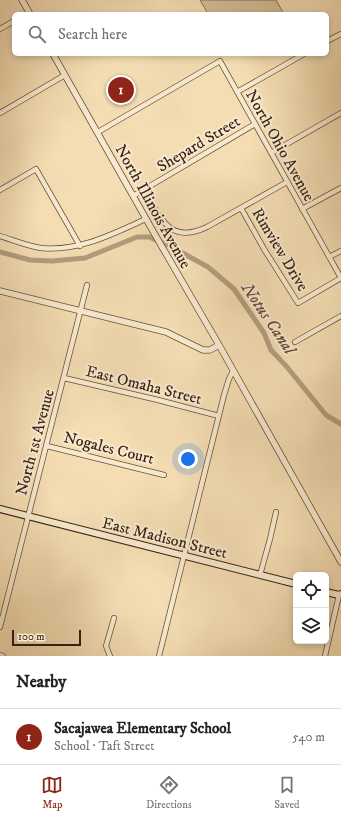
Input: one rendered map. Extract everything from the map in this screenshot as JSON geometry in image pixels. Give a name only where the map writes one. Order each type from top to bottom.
[{"type":"main road","name":"East Madison Street","points":[[0,509],[293,583]]},
{"type":"main road","points":[[329,592],[340,594]]},
{"type":"street","points":[[22,0],[28,12]]},
{"type":"street","points":[[0,29],[12,22]]},
{"type":"street","points":[[329,40],[341,34]]},
{"type":"street","name":"North Illinois Avenue","points":[[54,56],[341,562]]},
{"type":"street","points":[[237,92],[300,56]]},
{"type":"street","name":"North Ohio Avenue","points":[[98,132],[220,61],[286,182],[341,278]]},
{"type":"street","points":[[0,113],[65,75]]},
{"type":"street","points":[[271,153],[341,113]]},
{"type":"street","name":"Shepard Street","points":[[133,196],[255,124]]},
{"type":"street","points":[[0,190],[36,169],[80,246]]},
{"type":"street","points":[[144,190],[163,222],[175,231],[184,233],[198,231],[286,182]]},
{"type":"street","points":[[302,210],[341,188]]},
{"type":"street","name":"Rimview Drive","points":[[241,208],[264,249],[298,303],[341,278]]},
{"type":"street","points":[[0,236],[29,246],[42,248],[80,246],[102,239],[146,220]]},
{"type":"street","points":[[329,257],[341,251]]},
{"type":"street","name":"North 1st Avenue","points":[[0,627],[87,285]]},
{"type":"street","points":[[0,291],[166,332],[203,350],[210,350],[219,345]]},
{"type":"street","points":[[295,342],[341,316]]},
{"type":"street","points":[[159,656],[219,416],[229,379],[233,371]]},
{"type":"street","name":"East Omaha Street","points":[[64,378],[219,416]]},
{"type":"street","name":"Nogales Court","points":[[47,446],[164,474]]},
{"type":"street","points":[[260,575],[276,512]]},
{"type":"street","points":[[325,656],[340,594]]},
{"type":"street","points":[[110,656],[106,646],[114,618]]},
{"type":"shaded area","points":[[200,0],[276,0],[283,12],[207,12]]},
{"type":"waterway","name":"Notus Canal","points":[[0,252],[30,260],[52,261],[85,258],[137,237],[149,237],[170,246],[208,267],[234,289],[264,333],[271,350],[287,367],[326,415],[341,424]]},
{"type":"place","name":"Sacajawea Elementary School","points":[[121,90]]}]
